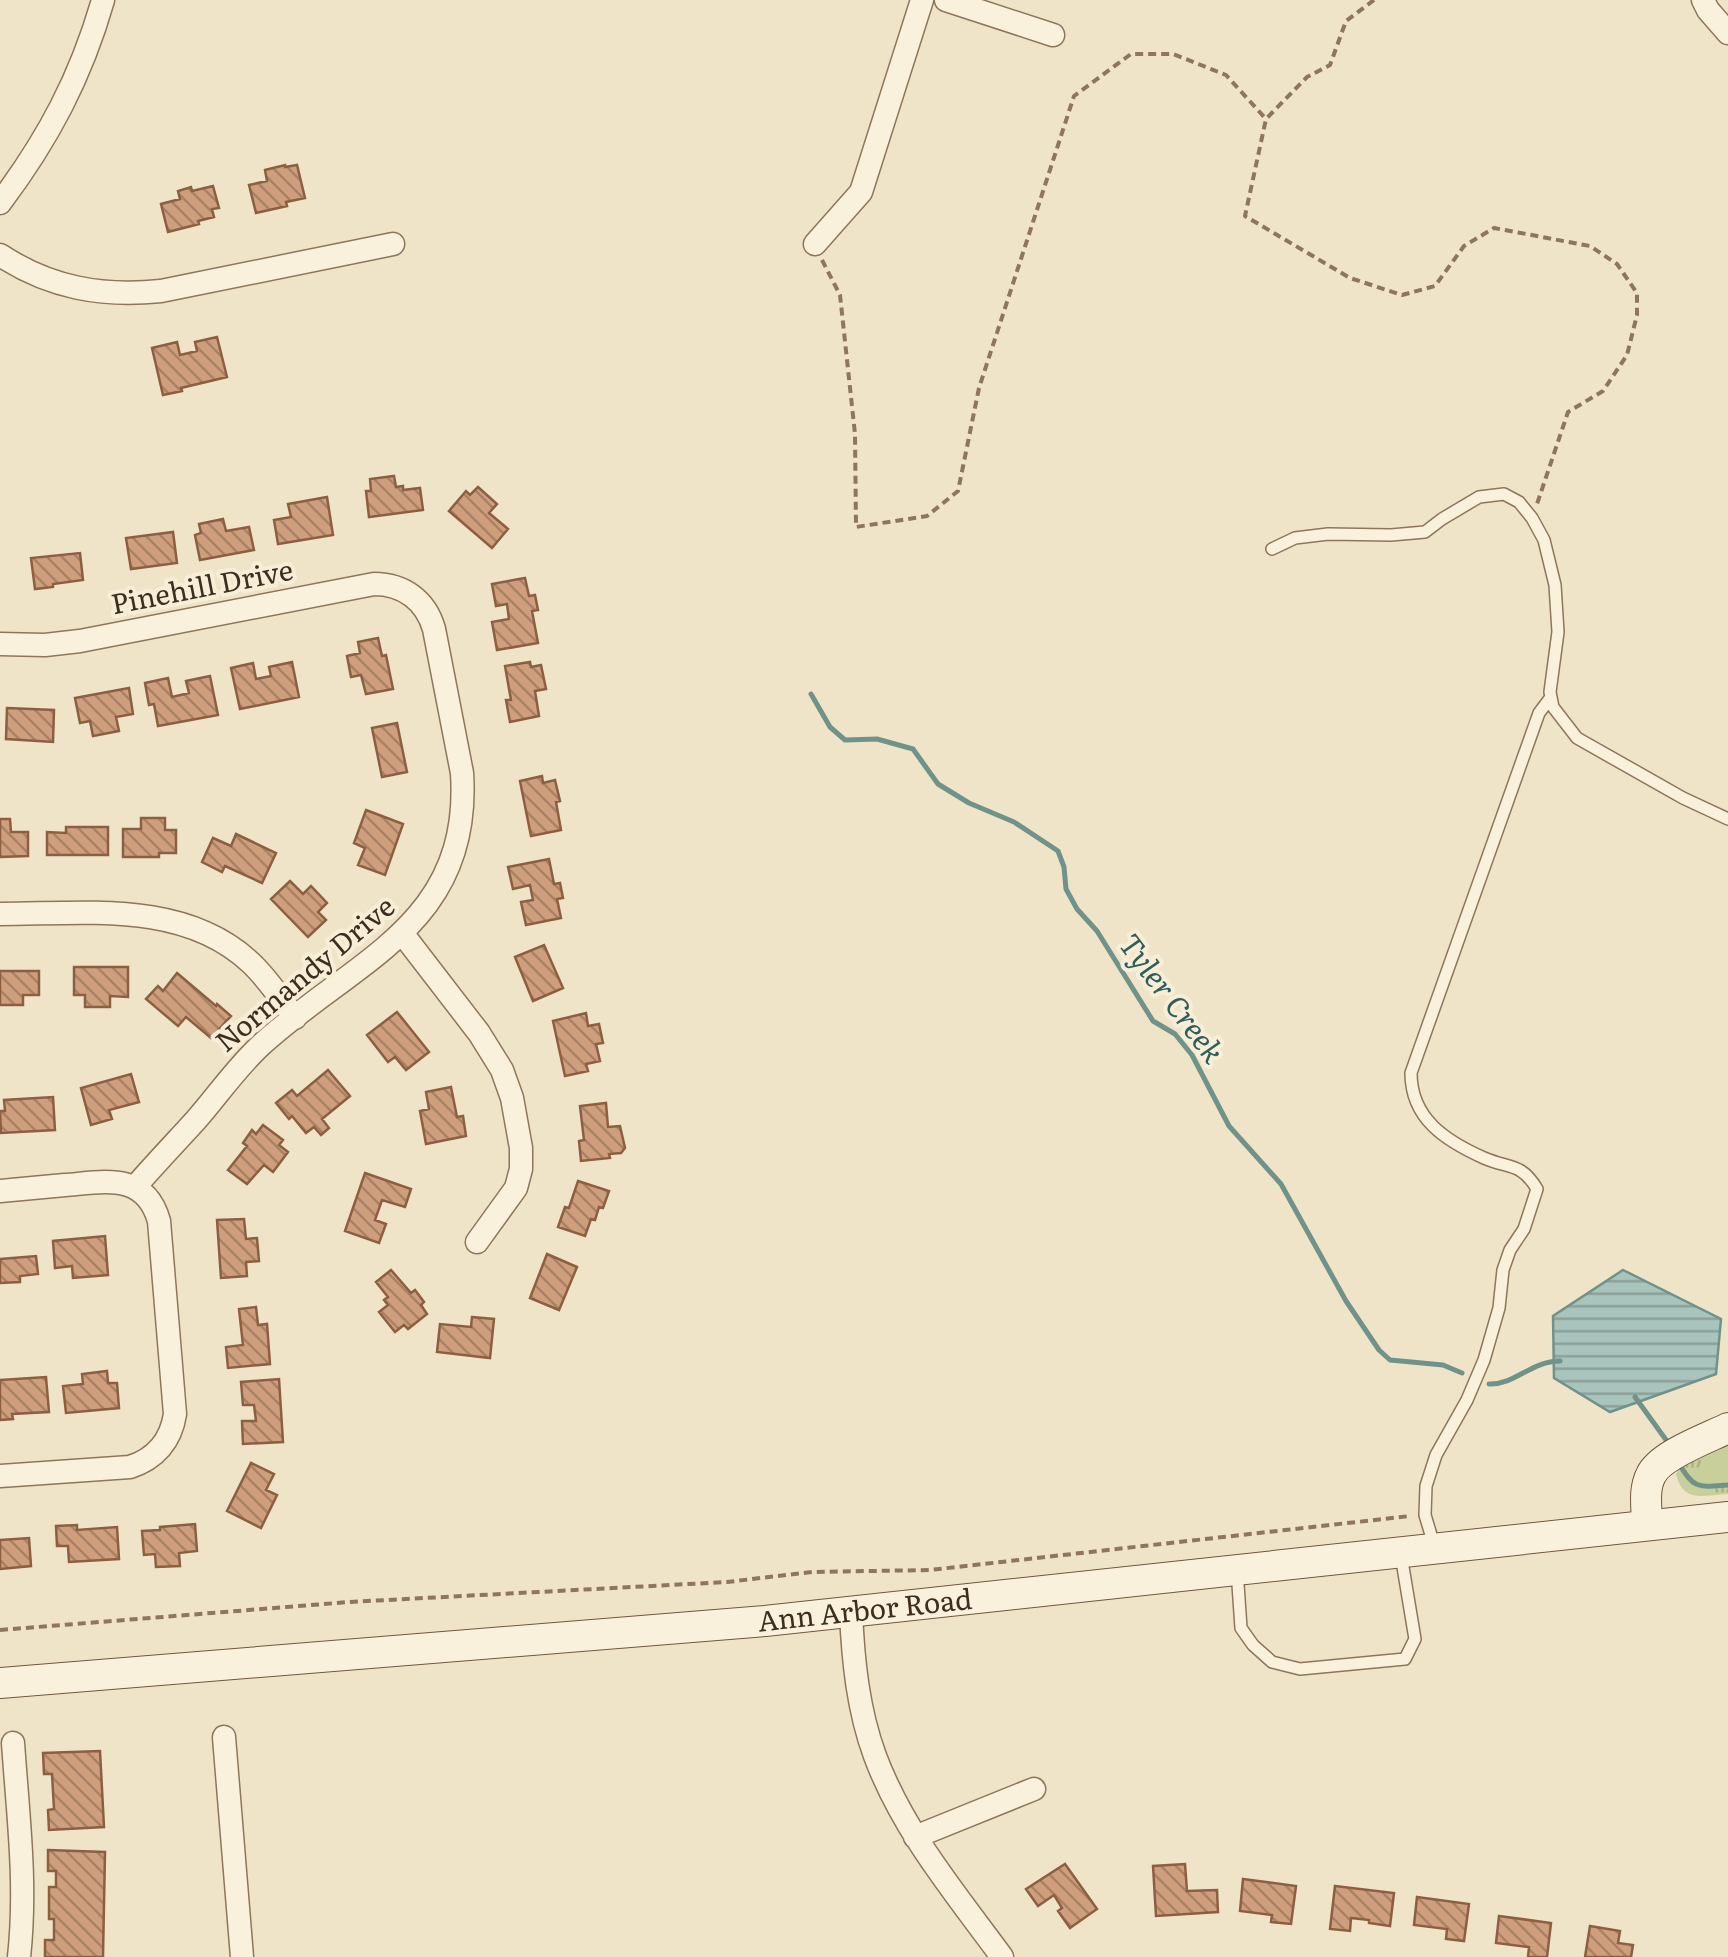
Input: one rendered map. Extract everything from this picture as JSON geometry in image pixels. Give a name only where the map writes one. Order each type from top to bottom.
[{"type":"main road","points":[[1647,1525],[1646,1491],[1654,1469],[1728,1428]]},
{"type":"main road","name":"Ann Arbor Road","points":[[0,1683],[851,1612],[1728,1517]]},
{"type":"street","points":[[0,203],[45,140],[68,96],[92,41],[103,0]]},
{"type":"street","points":[[815,244],[861,192],[922,0]]},
{"type":"street","points":[[946,0],[1053,36]]},
{"type":"street","points":[[1703,0],[1728,32]]},
{"type":"street","points":[[0,254],[38,277],[70,288],[137,293],[393,244]]},
{"type":"street","name":"Pinehill Drive","points":[[0,644],[80,641],[374,584],[396,586],[413,595]]},
{"type":"street","name":"Normandy Drive","points":[[135,1188],[240,1064],[402,933],[442,883],[457,846],[463,813],[462,773],[434,628],[426,609],[413,595]]},
{"type":"street","points":[[0,914],[130,914],[190,926],[222,941],[251,963],[295,1018]]},
{"type":"street","points":[[402,933],[479,1032],[502,1070],[512,1098],[521,1169],[516,1188],[477,1242]]},
{"type":"street","points":[[0,1191],[111,1181],[135,1188],[150,1202],[158,1221],[175,1414],[169,1437],[141,1464],[0,1476]]},
{"type":"street","points":[[851,1612],[856,1676],[876,1757],[915,1838],[1002,1957]]},
{"type":"street","points":[[224,1737],[242,1957]]},
{"type":"street","points":[[13,1743],[22,1867],[23,1918],[18,1957]]},
{"type":"street","points":[[915,1838],[1034,1789]]},
{"type":"lane","points":[[1272,548],[1295,538],[1328,534],[1425,532],[1479,496],[1504,494],[1518,502],[1544,540],[1555,584],[1558,632],[1550,692],[1553,707],[1577,738],[1683,798],[1728,818]]},
{"type":"lane","points":[[1435,1548],[1425,1515],[1426,1486],[1436,1455],[1468,1400],[1484,1360],[1500,1308],[1503,1270],[1524,1229],[1537,1189],[1529,1176],[1514,1167],[1486,1159],[1440,1134],[1422,1114],[1411,1093],[1411,1073],[1540,713],[1551,697]]},
{"type":"lane","points":[[1237,1570],[1241,1628],[1272,1662],[1300,1669],[1404,1659],[1415,1639],[1400,1552]]},
{"type":"path","points":[[1374,0],[1346,21],[1330,65],[1307,77],[1266,119],[1245,216],[1350,278],[1402,294],[1435,286],[1464,246],[1494,228],[1590,246],[1617,264],[1637,293],[1638,314],[1627,354],[1603,391],[1568,412],[1532,518]]},
{"type":"path","points":[[815,244],[840,295],[855,434],[856,527],[926,516],[958,491],[979,388],[1074,96],[1132,54],[1173,54],[1226,75],[1266,119]]},
{"type":"path","points":[[0,1630],[349,1602],[727,1582],[812,1572],[930,1570],[1425,1515]]},
{"type":"green space","points":[[1728,1444],[1728,1494],[1696,1496],[1684,1490],[1676,1474],[1679,1468]]},
{"type":"water","points":[[1623,1270],[1721,1319],[1716,1374],[1610,1412],[1554,1378],[1553,1316]]},
{"type":"building","points":[[297,165],[305,198],[256,213],[249,185],[267,181],[265,170]]},
{"type":"building","points":[[213,186],[219,208],[212,209],[214,217],[168,232],[161,204],[180,199],[178,191]]},
{"type":"building","points":[[217,337],[227,377],[163,395],[152,348],[177,342],[180,355],[197,351],[195,342]]},
{"type":"building","points":[[394,476],[396,487],[420,488],[423,510],[369,517],[366,491],[371,491],[370,479]]},
{"type":"building","points":[[478,487],[497,504],[489,513],[508,529],[492,548],[449,511],[466,491],[470,495]]},
{"type":"building","points":[[327,497],[333,535],[278,544],[274,520],[291,517],[288,504]]},
{"type":"building","points":[[223,519],[226,531],[249,527],[254,550],[200,560],[195,535],[201,533],[199,524]]},
{"type":"building","points":[[173,532],[177,563],[131,569],[126,538]]},
{"type":"building","points":[[80,553],[83,580],[35,589],[31,558]]},
{"type":"building","points":[[525,578],[529,596],[535,595],[538,610],[532,611],[538,643],[497,650],[492,622],[509,619],[507,604],[496,606],[492,584]]},
{"type":"building","points":[[378,638],[393,689],[366,694],[361,675],[351,677],[347,656],[360,653],[358,642]]},
{"type":"building","points":[[292,662],[299,697],[240,709],[231,668],[253,663],[256,679],[271,676],[269,667]]},
{"type":"building","points":[[530,662],[531,667],[541,665],[546,689],[535,691],[539,716],[510,722],[505,666]]},
{"type":"building","points":[[210,676],[218,715],[158,726],[145,683],[168,678],[172,697],[189,693],[186,681]]},
{"type":"building","points":[[129,688],[133,714],[116,717],[119,731],[93,736],[90,721],[80,723],[75,698]]},
{"type":"building","points":[[7,708],[54,710],[53,742],[6,739]]},
{"type":"building","points":[[397,723],[407,772],[382,777],[372,728]]},
{"type":"building","points":[[542,776],[543,783],[555,780],[561,830],[531,836],[520,781]]},
{"type":"building","points":[[366,810],[403,824],[385,875],[358,865],[365,848],[354,843]]},
{"type":"building","points":[[141,818],[165,818],[165,830],[176,830],[176,853],[123,857],[123,829],[141,829]]},
{"type":"building","points":[[0,819],[10,819],[11,832],[28,832],[28,856],[0,857]]},
{"type":"building","points":[[66,827],[108,827],[108,855],[47,855],[47,832],[66,833]]},
{"type":"building","points":[[236,834],[276,853],[262,883],[225,866],[222,872],[202,862],[213,838],[231,846]]},
{"type":"building","points":[[549,859],[554,884],[560,883],[563,898],[557,899],[561,918],[526,925],[521,902],[533,900],[530,885],[513,889],[508,867]]},
{"type":"building","points":[[290,881],[303,894],[311,886],[327,903],[318,912],[326,920],[308,937],[271,899]]},
{"type":"building","points":[[544,945],[563,988],[533,1001],[515,957]]},
{"type":"building","points":[[74,967],[128,967],[128,997],[110,996],[110,1007],[85,1007],[85,995],[74,995]]},
{"type":"building","points":[[0,971],[39,971],[39,995],[23,995],[23,1005],[0,1005]]},
{"type":"building","points":[[177,973],[231,1016],[211,1038],[186,1017],[178,1026],[146,999],[158,986],[163,991]]},
{"type":"building","points":[[397,1012],[429,1052],[406,1070],[395,1057],[388,1062],[367,1035]]},
{"type":"building","points":[[586,1013],[588,1026],[599,1024],[603,1043],[596,1044],[600,1061],[586,1064],[588,1071],[565,1076],[553,1021]]},
{"type":"building","points":[[328,1070],[350,1096],[322,1119],[329,1128],[321,1135],[314,1127],[306,1133],[276,1103],[292,1090],[297,1096]]},
{"type":"building","points":[[131,1074],[139,1102],[109,1110],[112,1119],[91,1125],[81,1088]]},
{"type":"building","points":[[451,1087],[457,1117],[463,1116],[466,1136],[426,1144],[420,1111],[429,1109],[426,1092]]},
{"type":"building","points":[[53,1097],[55,1130],[1,1133],[4,1100]]},
{"type":"building","points":[[606,1103],[608,1127],[620,1126],[625,1148],[621,1153],[609,1154],[610,1158],[581,1161],[579,1141],[584,1140],[580,1106]]},
{"type":"building","points":[[263,1125],[283,1140],[279,1145],[288,1152],[273,1172],[264,1165],[247,1184],[228,1170],[247,1146],[243,1143],[252,1130],[256,1134]]},
{"type":"building","points":[[365,1173],[411,1189],[405,1207],[382,1200],[375,1220],[386,1224],[379,1243],[345,1231]]},
{"type":"building","points":[[578,1181],[609,1191],[585,1236],[558,1227]]},
{"type":"building","points":[[244,1219],[246,1239],[257,1238],[259,1261],[246,1262],[247,1276],[221,1278],[217,1220]]},
{"type":"building","points":[[105,1236],[108,1275],[73,1278],[72,1266],[55,1268],[53,1241]]},
{"type":"building","points":[[547,1254],[577,1267],[559,1310],[530,1298]]},
{"type":"building","points":[[36,1256],[38,1274],[20,1276],[20,1282],[0,1283],[0,1259]]},
{"type":"building","points":[[391,1270],[411,1293],[415,1290],[427,1314],[408,1329],[404,1325],[395,1332],[379,1312],[388,1305],[384,1300],[388,1297],[376,1282]]},
{"type":"building","points":[[256,1307],[258,1325],[267,1324],[270,1364],[228,1368],[226,1347],[243,1345],[239,1309]]},
{"type":"building","points":[[472,1317],[494,1319],[490,1358],[437,1352],[440,1324],[471,1327]]},
{"type":"building","points":[[107,1371],[108,1383],[117,1383],[119,1408],[66,1413],[63,1386],[83,1384],[82,1374]]},
{"type":"building","points":[[46,1377],[49,1412],[12,1414],[13,1419],[0,1420],[0,1380]]},
{"type":"building","points":[[279,1379],[283,1442],[243,1444],[242,1421],[256,1421],[254,1405],[243,1405],[241,1382]]},
{"type":"building","points":[[251,1463],[274,1474],[266,1490],[277,1495],[261,1528],[227,1511]]},
{"type":"building","points":[[195,1524],[197,1551],[179,1553],[180,1566],[156,1567],[155,1554],[144,1555],[142,1531]]},
{"type":"building","points":[[77,1525],[77,1530],[117,1527],[119,1559],[69,1562],[68,1546],[57,1546],[56,1526]]},
{"type":"building","points":[[29,1538],[31,1566],[0,1569],[0,1540]]},
{"type":"building","points":[[100,1751],[104,1827],[49,1830],[48,1810],[54,1809],[52,1774],[44,1774],[43,1753]]},
{"type":"building","points":[[48,1850],[105,1852],[103,1957],[45,1957],[45,1940],[54,1940],[54,1919],[49,1919],[49,1887],[56,1887],[56,1871],[48,1871]]},
{"type":"building","points":[[1065,1864],[1097,1909],[1070,1928],[1058,1911],[1062,1908],[1054,1895],[1038,1906],[1026,1889]]},
{"type":"building","points":[[1185,1864],[1187,1891],[1217,1890],[1218,1912],[1156,1916],[1153,1866]]},
{"type":"building","points":[[1243,1879],[1296,1886],[1291,1924],[1271,1922],[1272,1915],[1240,1911]]},
{"type":"building","points":[[1335,1886],[1394,1893],[1390,1926],[1351,1918],[1350,1931],[1330,1929]]},
{"type":"building","points":[[1417,1897],[1469,1904],[1464,1941],[1446,1939],[1447,1929],[1414,1925]]},
{"type":"building","points":[[1499,1916],[1551,1923],[1547,1957],[1528,1957],[1529,1947],[1496,1943]]},
{"type":"building","points":[[1590,1926],[1620,1931],[1618,1943],[1633,1945],[1631,1957],[1585,1957]]},
{"type":"waterway","name":"Tyler Creek","points":[[811,694],[830,727],[845,740],[877,739],[913,749],[938,784],[969,803],[1014,822],[1058,851],[1066,889],[1077,909],[1097,931],[1153,1021],[1175,1034],[1192,1055],[1229,1126],[1281,1184],[1346,1301],[1379,1350],[1390,1360],[1443,1365],[1462,1373]]},
{"type":"waterway","name":"Tyler Creek","points":[[1489,1384],[1560,1361]]},
{"type":"waterway","name":"Tyler Creek","points":[[1635,1397],[1669,1444]]},
{"type":"waterway","name":"Tyler Creek","points":[[1679,1463],[1698,1485],[1728,1485]]}]
